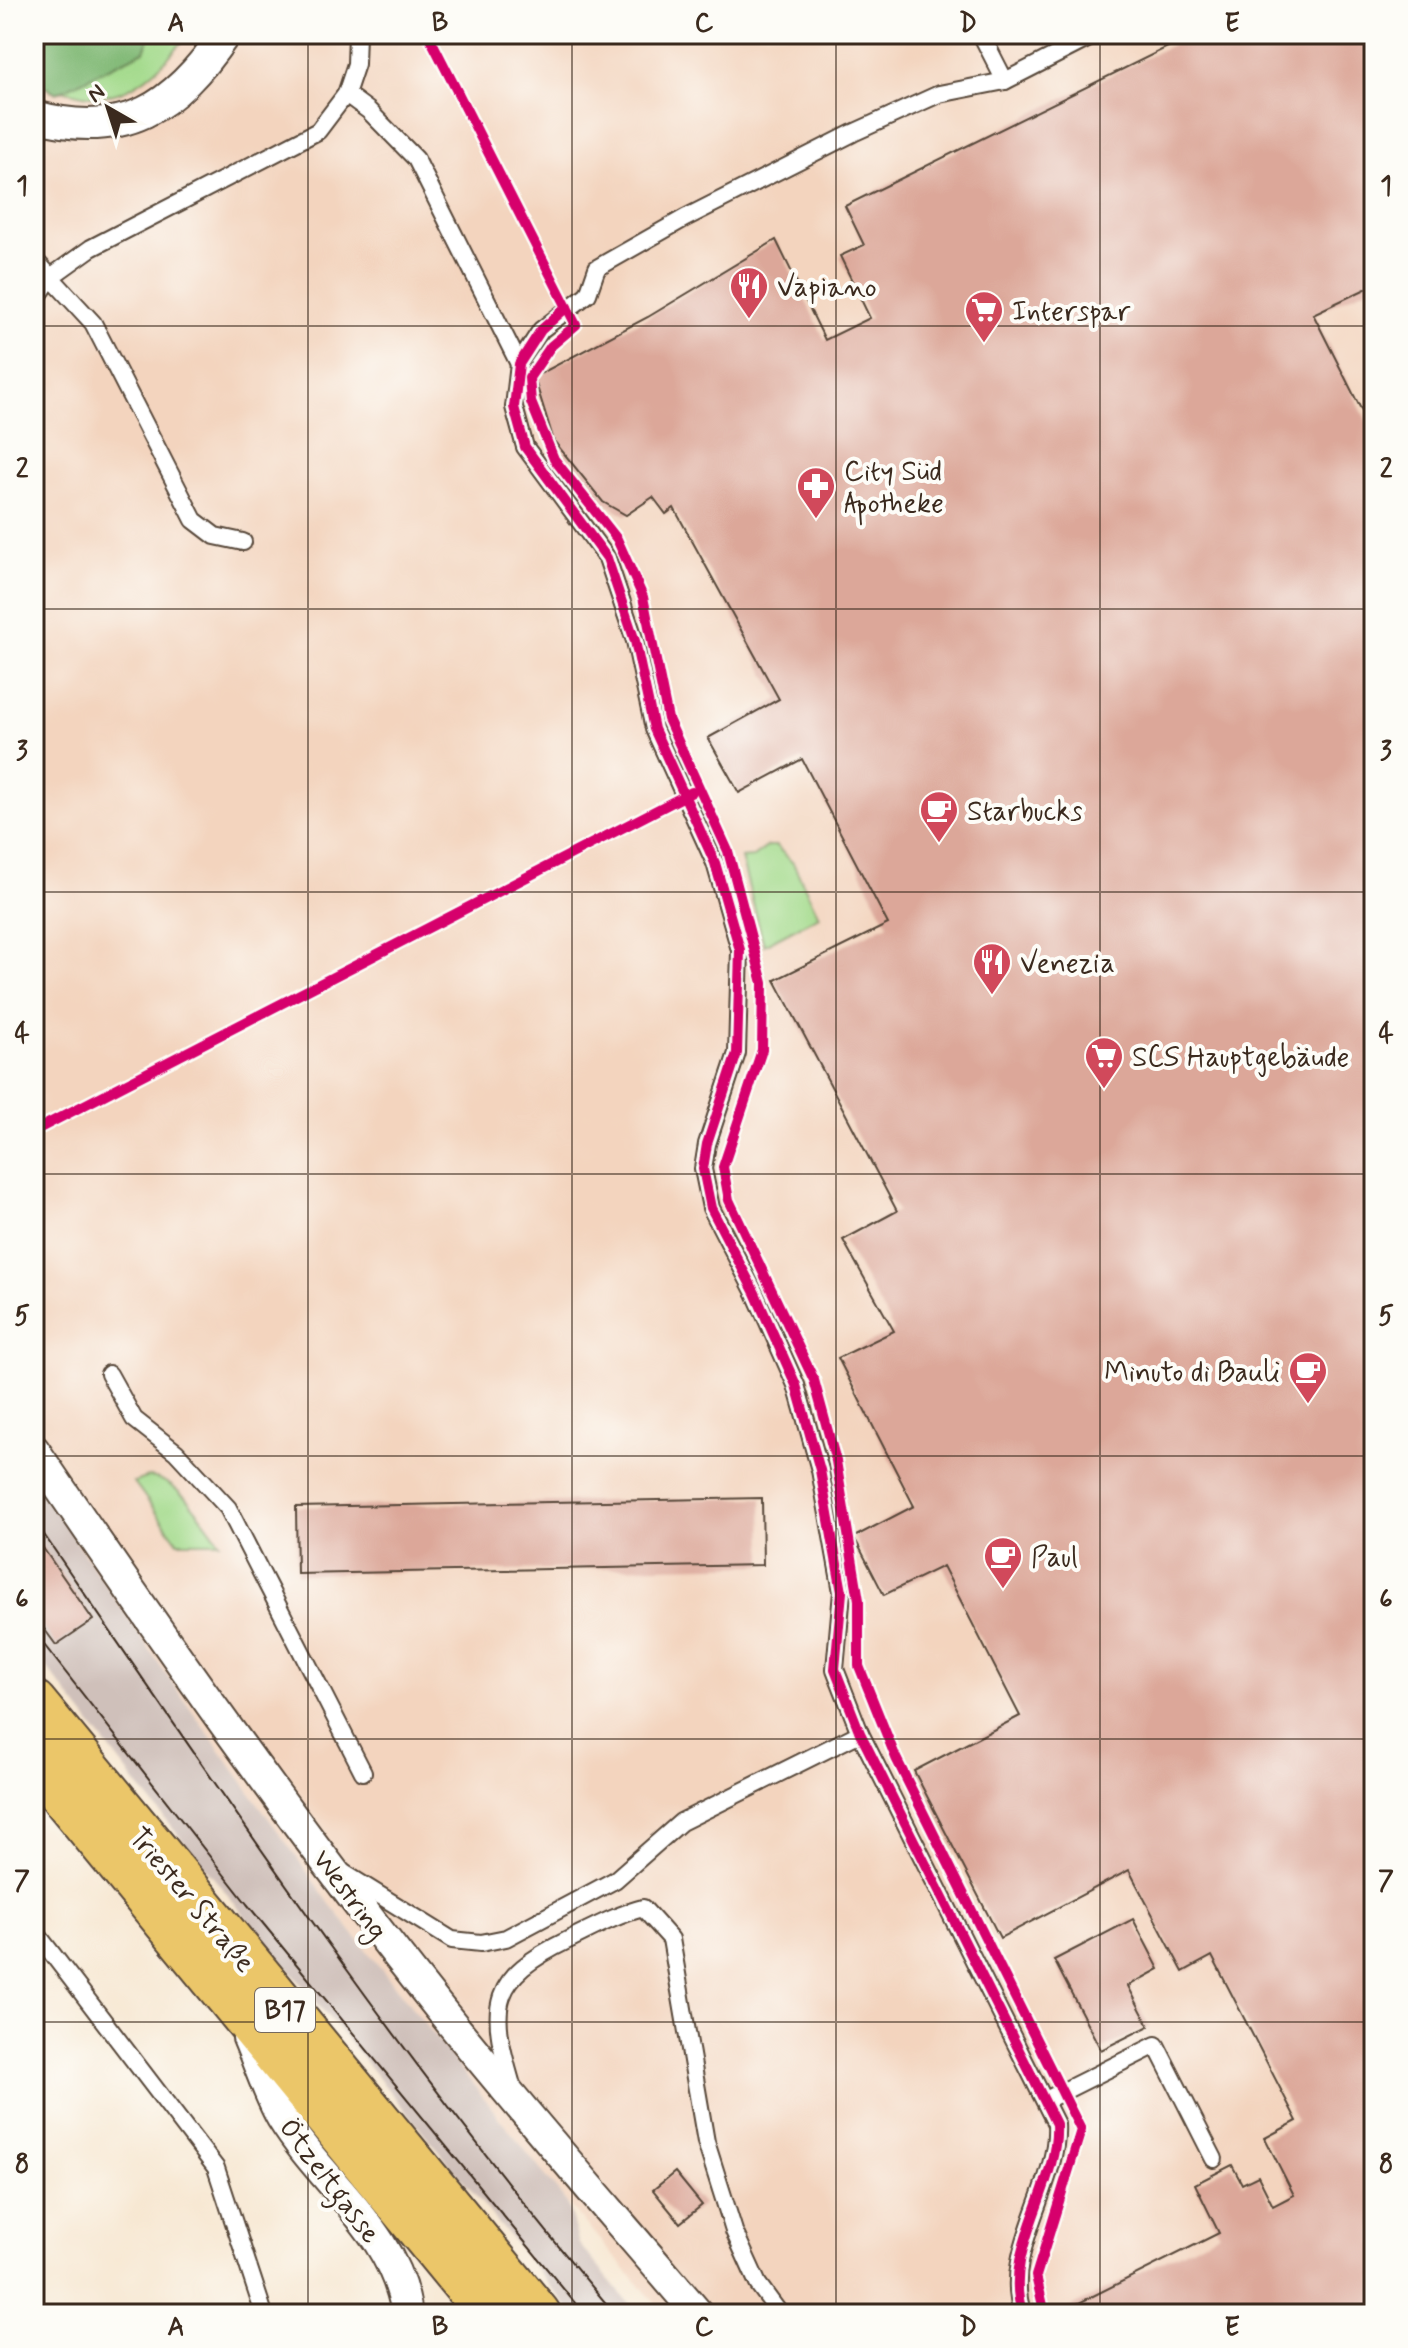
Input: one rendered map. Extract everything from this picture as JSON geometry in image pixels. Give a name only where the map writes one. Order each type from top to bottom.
[{"type":"main road","name":"Triester Straße","points":[[34,1703],[538,2314]]},
{"type":"main road","name":"Triester Straße","points":[[34,1761],[489,2314]]},
{"type":"street","points":[[34,116],[71,125],[115,123],[159,107],[198,74],[225,34]]},
{"type":"street","name":"Westring","points":[[34,1450],[325,1861],[517,2102],[698,2314]]},
{"type":"street","name":"Ötzeltgasse","points":[[232,2003],[282,2118],[375,2233],[403,2287],[407,2314]]},
{"type":"lane","points":[[34,302],[52,276],[91,248],[318,131],[346,94],[356,64],[357,34]]},
{"type":"lane","points":[[981,34],[1005,81]]},
{"type":"lane","points":[[1023,2314],[1017,2289],[1034,2210],[1058,2141],[1056,2124],[860,1733],[835,1669],[842,1592],[820,1470],[796,1385],[755,1293],[711,1208],[703,1169],[707,1144],[737,1053],[740,950],[715,863],[654,729],[635,641],[607,558],[525,447],[514,407],[519,364],[541,330],[588,294],[597,268],[685,218],[853,133],[939,94],[1005,81],[1097,34]]},
{"type":"lane","points":[[346,94],[369,111],[416,159],[519,364]]},
{"type":"lane","points":[[34,259],[93,323],[194,520],[215,536],[243,542]]},
{"type":"lane","points":[[109,1374],[134,1419],[176,1452],[228,1508],[363,1772]]},
{"type":"lane","points":[[325,1861],[452,1940],[481,1943],[506,1938],[615,1880],[681,1822],[860,1733]]},
{"type":"lane","points":[[517,2102],[501,2048],[498,2018],[507,1980],[534,1956],[622,1913],[643,1908],[671,1939],[706,2142],[729,2217],[758,2284],[780,2314]]},
{"type":"lane","points":[[34,1930],[216,2168],[264,2314]]},
{"type":"lane","points":[[1046,2100],[1156,2045],[1214,2159]]},
{"type":"shaded area","points":[[34,34],[1374,34],[1374,2314],[665,2314],[567,2203],[330,1904],[173,1684],[34,1480]]},
{"type":"shaded area","points":[[34,1480],[173,1684],[330,1904],[567,2203],[579,2244],[638,2314],[573,2314],[143,1792],[34,1651]]},
{"type":"green space","points":[[34,34],[188,34],[146,78],[120,92],[90,96],[34,82]]},
{"type":"green space","points":[[34,34],[151,34],[144,51],[57,93],[34,82]]},
{"type":"green space","points":[[768,846],[776,846],[793,863],[819,916],[764,945],[741,858],[753,857]]},
{"type":"green space","points":[[148,1477],[159,1479],[180,1493],[220,1542],[178,1542],[134,1482]]},
{"type":"building","name":"SCS Hauptgebäude","points":[[1194,34],[1368,34],[1374,44],[1374,285],[1313,314],[1374,435],[1374,2314],[1061,2312],[1219,2233],[1195,2184],[1232,2165],[1242,2184],[1258,2176],[1273,2206],[1294,2195],[1265,2138],[1297,2121],[1212,1956],[1183,1972],[1129,1870],[1000,1938],[914,1771],[1020,1716],[943,1566],[884,1595],[854,1537],[914,1506],[838,1358],[894,1331],[843,1240],[897,1211],[775,980],[888,924],[802,759],[739,793],[708,738],[779,699],[674,508],[666,514],[653,497],[626,515],[603,502],[554,441],[534,377],[648,317],[776,240],[825,340],[870,318],[840,256],[864,245],[845,206]]},
{"type":"building","points":[[762,1498],[763,1565],[297,1574],[296,1507]]},
{"type":"building","points":[[34,1535],[93,1620],[56,1645],[34,1615]]},
{"type":"building","points":[[1133,1919],[1159,1969],[1128,1986],[1149,2026],[1101,2050],[1054,1960]]},
{"type":"building","points":[[675,2172],[702,2205],[680,2223],[653,2190]]},
{"type":"tram line","points":[[34,1520],[243,1824],[387,2024],[537,2219],[615,2314]]},
{"type":"tram line","points":[[34,1632],[247,1904],[584,2314]]},
{"type":"cycle path","points":[[428,34],[576,325],[551,346],[529,378],[531,402],[554,459],[617,539],[643,597],[668,719],[728,851],[763,983],[762,1050],[723,1167],[729,1200],[814,1380],[836,1461],[859,1600],[859,1666],[896,1758],[1081,2130],[1036,2276],[1045,2314]]},
{"type":"cycle path","points":[[567,307],[541,330],[519,364],[514,407],[525,447],[607,558],[635,641],[654,729],[715,863],[740,950],[737,1053],[707,1144],[703,1169],[711,1208],[755,1293],[796,1385],[820,1470],[842,1592],[835,1669],[860,1733],[1056,2124],[1055,2147],[1019,2267],[1018,2291],[1023,2314]]},
{"type":"cycle path","points":[[34,1131],[692,792]]},
{"type":"place","name":"Vapiano","points":[[749,320]]},
{"type":"place","name":"Interspar","points":[[984,344]]},
{"type":"place","name":"City Süd Apotheke","points":[[816,520]]},
{"type":"place","name":"Starbucks","points":[[939,844]]},
{"type":"place","name":"Venezia","points":[[992,996]]},
{"type":"place","name":"SCS Hauptgebäude","points":[[1104,1090]]},
{"type":"place","name":"Minuto di Bauli","points":[[1308,1405]]},
{"type":"place","name":"Paul","points":[[1003,1590]]}]
